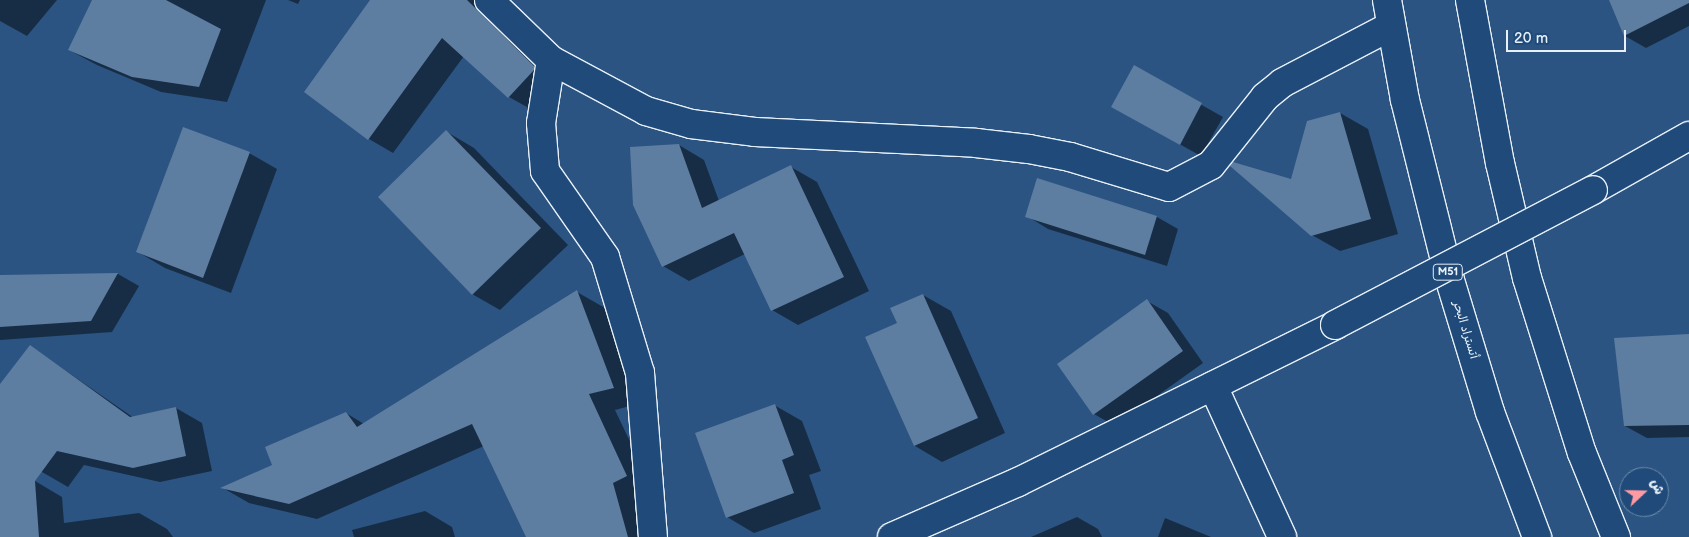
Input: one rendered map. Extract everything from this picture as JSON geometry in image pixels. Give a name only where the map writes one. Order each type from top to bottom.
[{"type":"main road","points":[[489,0],[552,60],[646,111],[692,124],[755,132],[967,143],[1029,149],[1070,157],[1169,187],[1211,166],[1265,97],[1282,83],[1389,13]]},
{"type":"main road","points":[[1470,0],[1498,154],[1527,278],[1582,452],[1616,537]]},
{"type":"main road","name":"أتستراد البحر","points":[[1389,13],[1405,100],[1449,277],[1490,412],[1537,537]]},
{"type":"main road","points":[[552,60],[541,122],[545,171],[605,257],[640,373],[653,537]]},
{"type":"main road","points":[[892,537],[1018,482],[1335,325],[1592,190],[1689,136]]},
{"type":"main road","points":[[1213,386],[1282,537]]},
{"type":"building","points":[[92,0],[166,0],[221,29],[199,87],[132,77],[68,50]]},
{"type":"building","points":[[370,0],[467,0],[534,66],[534,70],[508,98],[442,38],[368,140],[304,92]]},
{"type":"building","points":[[1609,0],[1689,0],[1689,3],[1624,36]]},
{"type":"building","points":[[1134,65],[1202,103],[1180,145],[1111,107]]},
{"type":"building","points":[[1340,112],[1371,219],[1311,236],[1230,166],[1233,162],[1291,179],[1307,121]]},
{"type":"building","points":[[183,127],[250,152],[203,278],[136,252]]},
{"type":"building","points":[[446,130],[541,228],[472,295],[378,197]]},
{"type":"building","points":[[679,144],[702,208],[791,165],[844,277],[771,311],[734,233],[662,267],[633,205],[630,147]]},
{"type":"building","points":[[1037,178],[1157,216],[1145,255],[1025,217]]},
{"type":"building","points":[[118,273],[91,321],[0,327],[0,275]]},
{"type":"building","points":[[577,290],[614,388],[589,394],[627,476],[613,483],[628,537],[526,537],[472,424],[289,504],[220,488],[272,465],[265,447],[346,412],[357,427]]},
{"type":"building","points":[[923,294],[978,418],[914,446],[865,337],[897,323],[890,308]]},
{"type":"building","points":[[1147,299],[1183,351],[1093,415],[1057,364]]},
{"type":"building","points":[[1689,334],[1689,425],[1624,426],[1614,338]]},
{"type":"building","points":[[30,345],[130,417],[176,407],[186,456],[133,468],[57,451],[35,481],[39,537],[0,537],[0,384]]},
{"type":"building","points":[[775,404],[794,455],[782,460],[794,493],[726,518],[695,433]]}]
